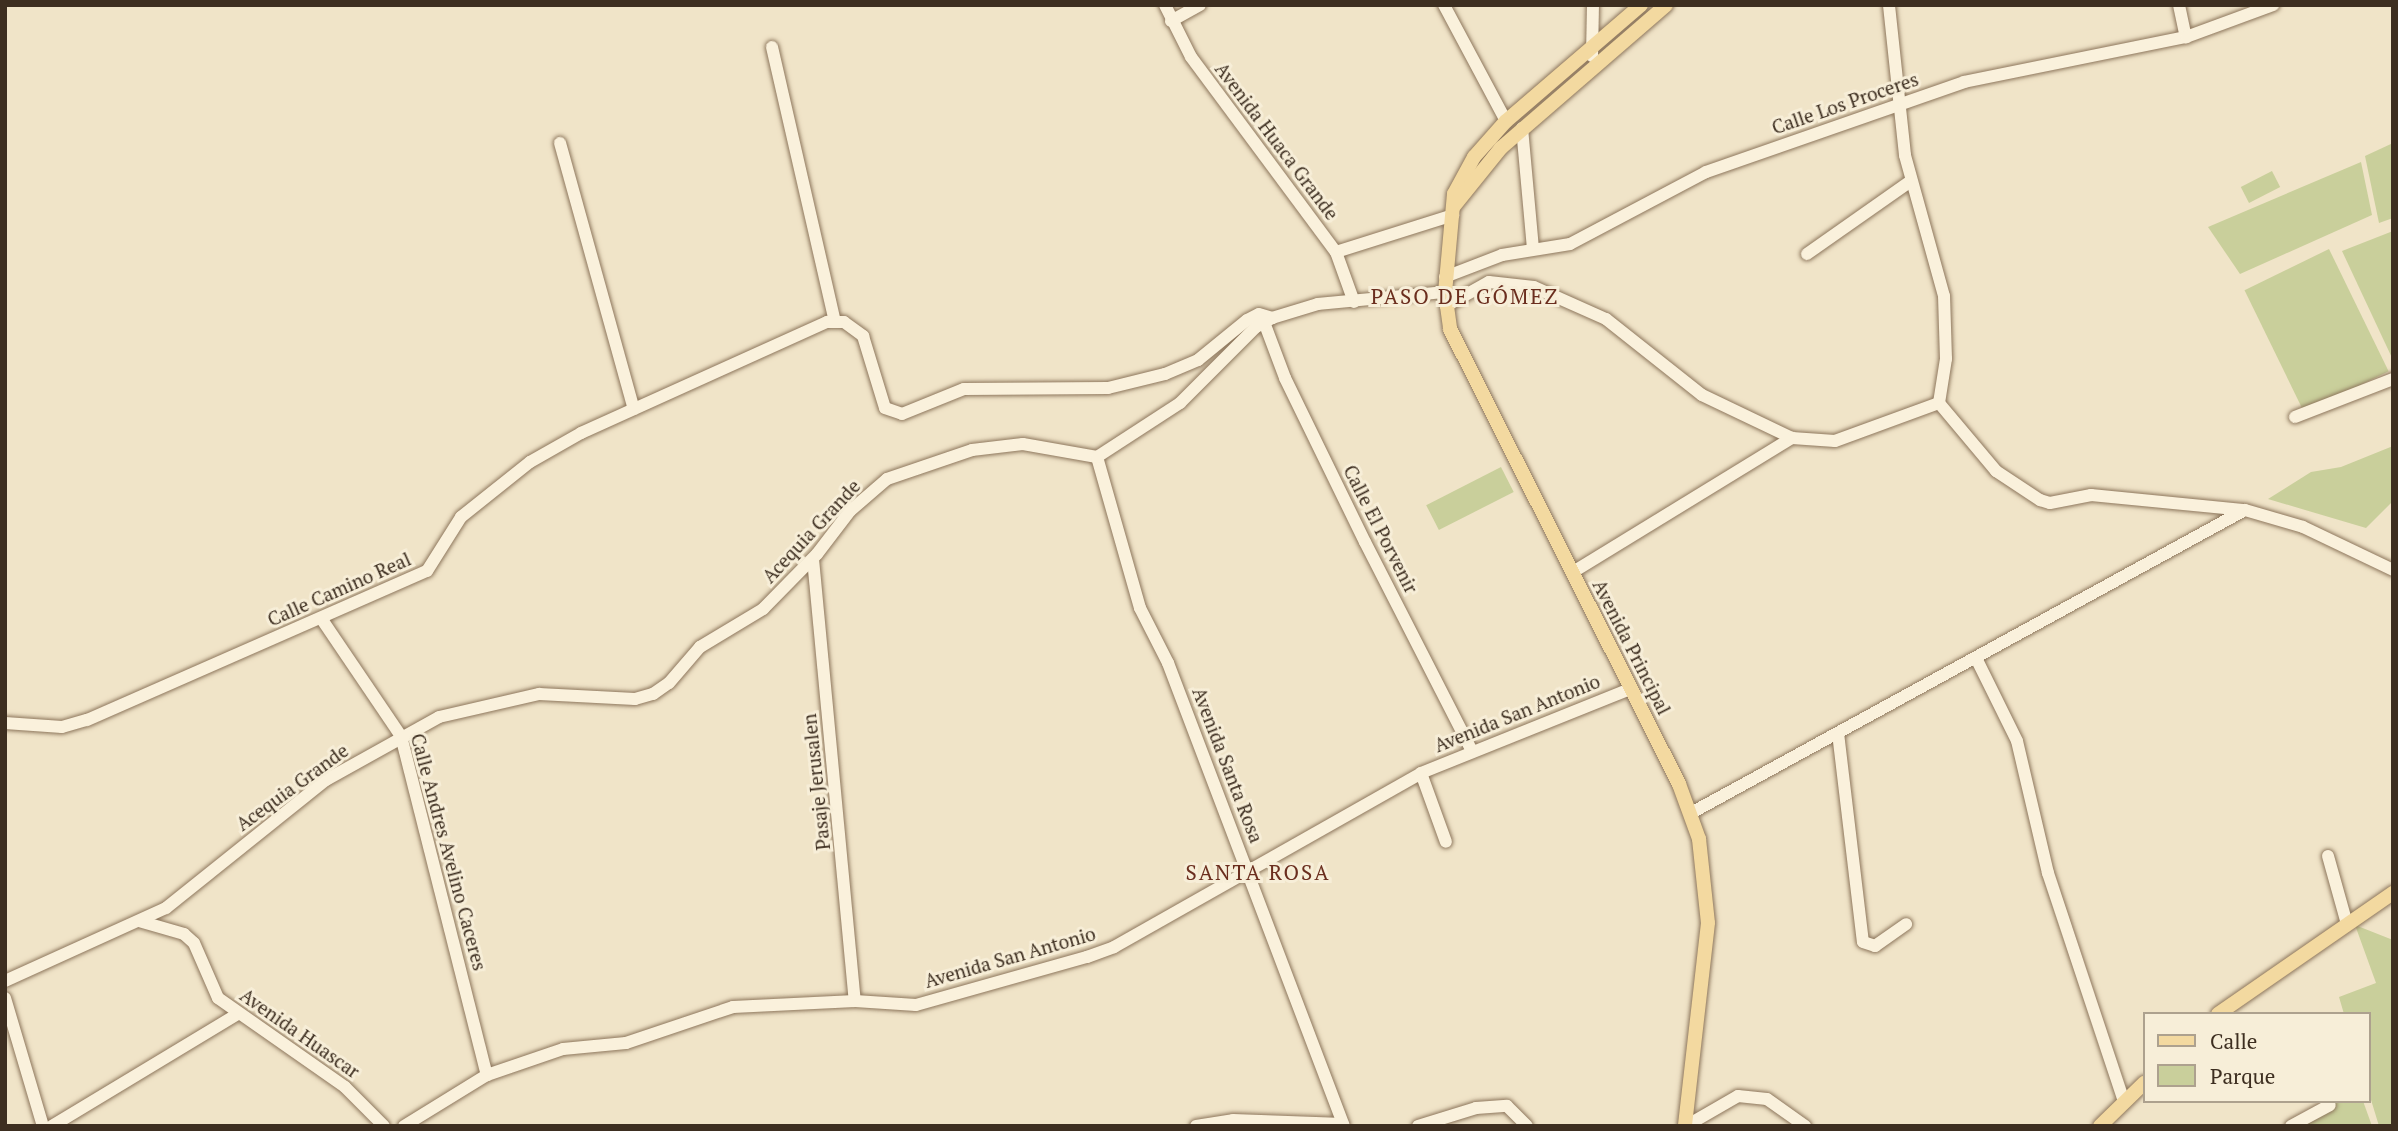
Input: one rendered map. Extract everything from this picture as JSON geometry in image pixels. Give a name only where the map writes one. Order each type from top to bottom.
[{"type":"main road","name":"Avenida Principal","points":[[1641,5],[1506,121],[1461,177],[1453,211],[1445,292],[1460,351],[1632,688],[1690,813],[1706,871],[1708,923],[1686,1126]]},
{"type":"main road","points":[[1453,211],[1501,148],[1666,5]]},
{"type":"main road","points":[[2221,1012],[2393,893]]},
{"type":"main road","points":[[2100,1126],[2142,1085]]},
{"type":"street","name":"Avenida Huaca Grande","points":[[1165,5],[1191,57],[1336,252],[1354,302]]},
{"type":"street","points":[[1171,21],[1200,5]]},
{"type":"street","points":[[1444,5],[1506,121]]},
{"type":"street","points":[[1593,5],[1591,49],[1594,66]]},
{"type":"street","points":[[1889,5],[1911,181],[1944,296],[1947,359],[1939,403]]},
{"type":"street","points":[[2179,5],[2186,37]]},
{"type":"street","name":"Calle Los Proceres","points":[[1445,292],[1533,249],[1570,244],[1706,172],[1964,82],[2186,37],[2273,5]]},
{"type":"street","points":[[772,47],[835,321],[853,327],[863,336],[885,408],[902,414],[975,387],[1108,388],[1165,374],[1198,360],[1247,320],[1259,314],[1268,320]]},
{"type":"street","points":[[1522,128],[1533,249]]},
{"type":"street","points":[[560,143],[634,409]]},
{"type":"street","points":[[1807,254],[1911,181]]},
{"type":"street","points":[[1336,252],[1453,211]]},
{"type":"street","points":[[1097,457],[1180,403],[1268,320],[1318,304],[1445,292],[1489,282],[1534,287],[1606,319],[1693,390],[1793,438],[1835,441],[1939,403]]},
{"type":"street","name":"Calle El Porvenir","points":[[1268,320],[1285,378],[1471,749]]},
{"type":"street","name":"Calle Camino Real","points":[[5,723],[62,727],[87,720],[427,571],[461,517],[530,462],[634,409],[835,321]]},
{"type":"street","points":[[2295,417],[2393,379]]},
{"type":"street","points":[[1939,403],[1996,471],[2040,500],[2050,503],[2091,495],[2245,510],[2303,527],[2393,570]]},
{"type":"street","points":[[1573,572],[1793,438]]},
{"type":"street","name":"Acequia Grande","points":[[5,981],[166,908],[326,780],[401,736],[466,708],[539,694],[635,699],[653,694],[669,683],[700,647],[764,609],[813,559],[850,511],[887,479],[925,463],[972,450],[1023,444],[1097,457]]},
{"type":"street","name":"Avenida Santa Rosa","points":[[1097,457],[1140,608],[1168,663],[1344,1125]]},
{"type":"street","points":[[1690,813],[1977,660],[2245,510]]},
{"type":"street","name":"Pasaje Jerusalen","points":[[813,559],[855,1001]]},
{"type":"street","name":"Calle Andres Avelino Caceres","points":[[321,618],[401,736],[486,1075]]},
{"type":"street","points":[[1977,660],[2017,741],[2048,873],[2124,1102]]},
{"type":"street","name":"Avenida San Antonio","points":[[404,1126],[486,1075],[563,1049],[617,1045],[733,1007],[855,1001],[916,1005],[1087,957],[1114,947],[1421,773],[1471,749],[1632,688]]},
{"type":"street","points":[[1838,733],[1863,942],[1875,946],[1906,924]]},
{"type":"street","points":[[1421,773],[1447,842]]},
{"type":"street","points":[[2328,856],[2347,924]]},
{"type":"street","name":"Avenida Huascar","points":[[139,921],[184,934],[194,943],[218,998],[345,1087],[384,1126]]},
{"type":"street","points":[[5,998],[43,1126]]},
{"type":"street","points":[[52,1126],[239,1013]]},
{"type":"street","points":[[1686,1126],[1725,1101],[1752,1096],[1776,1104],[1805,1126]]},
{"type":"street","points":[[2291,1126],[2330,1105]]},
{"type":"street","points":[[1418,1126],[1476,1108],[1507,1106],[1527,1126]]},
{"type":"street","points":[[1196,1126],[1233,1120],[1344,1125]]},
{"type":"green space","points":[[2393,143],[2393,218],[2379,223],[2365,156]]},
{"type":"green space","points":[[2361,162],[2372,215],[2240,274],[2208,227]]},
{"type":"green space","points":[[2272,171],[2280,187],[2249,203],[2241,187]]},
{"type":"green space","points":[[2393,231],[2393,360],[2342,251]]},
{"type":"green space","points":[[2329,249],[2389,371],[2304,412],[2245,290]]},
{"type":"green space","points":[[2393,446],[2393,501],[2366,528],[2268,499],[2311,472],[2341,467]]},
{"type":"green space","points":[[1501,467],[1514,492],[1439,530],[1426,505]]},
{"type":"green space","points":[[2355,925],[2393,940],[2392,1126],[2379,1126],[2370,1097],[2370,1012],[2343,1012],[2339,997],[2376,983]]},
{"type":"green space","points":[[2326,1103],[2364,1103],[2372,1126],[2284,1126]]},
{"type":"district","name":"PASO DE GÓMEZ","points":[[1465,296]]},
{"type":"district","name":"SANTA ROSA","points":[[1258,872]]}]
